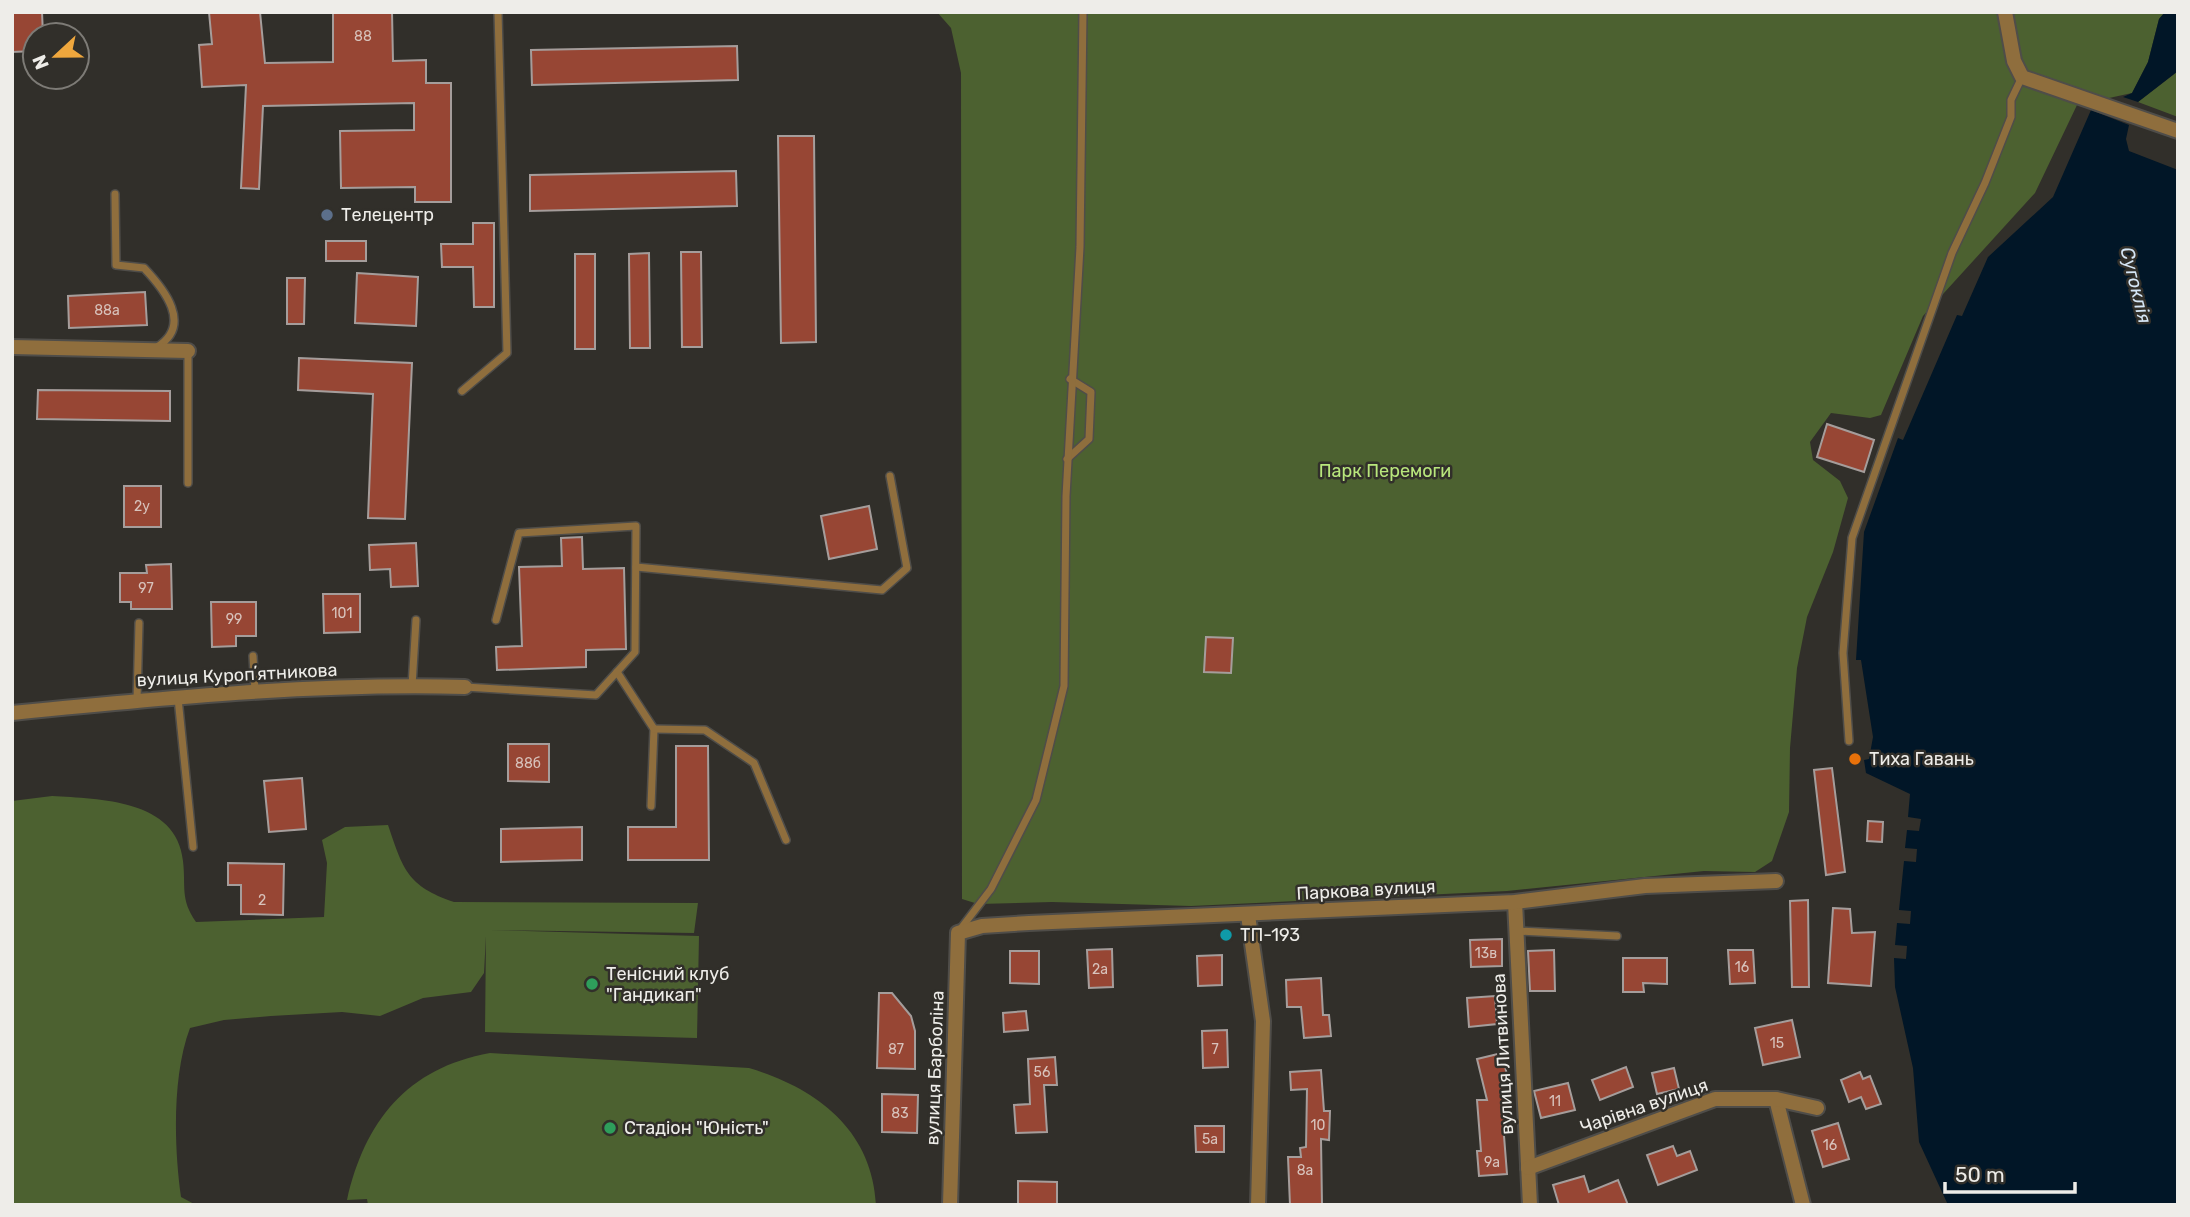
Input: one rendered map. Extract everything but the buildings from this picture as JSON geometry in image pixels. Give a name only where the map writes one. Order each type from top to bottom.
[{"type":"street","points":[[2005,12],[2014,61],[2022,77],[2084,96],[2178,131]]},
{"type":"street","points":[[12,347],[188,351]]},
{"type":"street","name":"вулиця Куропʼятникова","points":[[12,713],[256,691],[466,687]]},
{"type":"street","name":"Паркова вулиця","points":[[958,933],[982,926],[1515,902],[1645,886],[1776,881]]},
{"type":"street","name":"вулиця Литвинова","points":[[1515,902],[1530,1205]]},
{"type":"street","points":[[1248,915],[1262,1021],[1258,1205]]},
{"type":"street","name":"вулиця Барболіна","points":[[950,1205],[958,933]]},
{"type":"street","name":"Чарівна вулиця","points":[[1528,1168],[1715,1099],[1776,1099],[1817,1108]]},
{"type":"street","points":[[1776,1099],[1803,1205]]},
{"type":"lane","points":[[462,391],[507,353],[498,12]]},
{"type":"lane","points":[[958,933],[990,889],[1036,800],[1064,686],[1067,459],[1080,247],[1083,12]]},
{"type":"lane","points":[[1849,741],[1843,653],[1852,538],[1952,253],[1985,183],[2011,117],[2011,100],[2022,77]]},
{"type":"lane","points":[[115,194],[112,195],[116,265],[144,268],[169,296],[174,321],[165,342],[154,349]]},
{"type":"lane","points":[[188,351],[188,483]]},
{"type":"lane","points":[[1067,459],[1089,439],[1091,392],[1070,379]]},
{"type":"lane","points":[[636,567],[882,590],[907,568],[890,476]]},
{"type":"lane","points":[[466,687],[596,695],[635,652],[636,526],[519,533],[496,620]]},
{"type":"lane","points":[[412,686],[416,620]]},
{"type":"lane","points":[[137,700],[139,623]]},
{"type":"lane","points":[[253,656],[256,691]]},
{"type":"lane","points":[[617,672],[654,729],[651,806]]},
{"type":"lane","points":[[178,698],[193,847]]},
{"type":"lane","points":[[654,729],[705,730],[754,763],[786,840]]},
{"type":"lane","points":[[1517,931],[1617,936]]},
{"type":"green space","name":"Парк Перемоги","points":[[937,12],[2165,12],[2159,19],[2148,62],[2132,93],[2077,105],[2035,193],[1923,316],[1881,415],[1870,418],[1831,413],[1810,442],[1813,460],[1840,481],[1848,498],[1833,552],[1807,617],[1797,668],[1790,748],[1789,812],[1772,861],[1755,872],[1704,871],[1507,891],[1191,906],[1052,902],[978,904],[962,899],[961,73],[951,28]]},
{"type":"green space","points":[[2178,71],[2178,117],[2138,102],[2173,75]]},
{"type":"green space","points":[[52,796],[133,806],[167,825],[178,841],[183,861],[186,899],[196,922],[324,917],[327,863],[322,840],[345,827],[388,825],[409,874],[426,889],[454,902],[698,903],[694,933],[489,930],[699,936],[697,1038],[485,1032],[486,936],[484,973],[471,992],[423,998],[380,1016],[342,1012],[271,1016],[224,1020],[190,1028],[177,1089],[176,1134],[181,1197],[196,1205],[12,1205],[12,801]]},
{"type":"green space","name":"Стадіон \"Юність\"","points":[[490,1053],[749,1068],[774,1077],[818,1100],[836,1115],[852,1134],[864,1154],[872,1178],[876,1205],[368,1205],[367,1199],[347,1200],[365,1146],[394,1102],[413,1085],[435,1071],[461,1060]]},
{"type":"water","points":[[2165,12],[2178,12],[2178,71],[2138,102],[2123,97],[2132,93],[2148,62],[2159,19]]},
{"type":"water","name":"Сугоклія","points":[[2091,110],[2129,125],[2126,139],[2129,151],[2178,170],[2178,1205],[1948,1205],[1919,1142],[1913,1068],[1895,987],[1894,958],[1906,959],[1907,946],[1895,945],[1897,923],[1910,924],[1911,911],[1899,910],[1904,861],[1916,862],[1917,849],[1905,848],[1907,830],[1919,831],[1921,819],[1908,817],[1910,794],[1866,773],[1864,760],[1869,759],[1873,737],[1861,660],[1856,660],[1864,532],[1898,438],[1903,440],[1957,315],[1962,316],[1988,257],[2053,197]]},
{"type":"place","name":"Телецентр","points":[[327,215]]},
{"type":"place","name":"Тиха Гавань","points":[[1855,759]]},
{"type":"place","name":"ТП-193","points":[[1226,935]]},
{"type":"place","name":"Тенісний клуб \"Гандикап\"","points":[[592,984]]},
{"type":"place","name":"Стадіон \"Юність\"","points":[[610,1128]]}]
